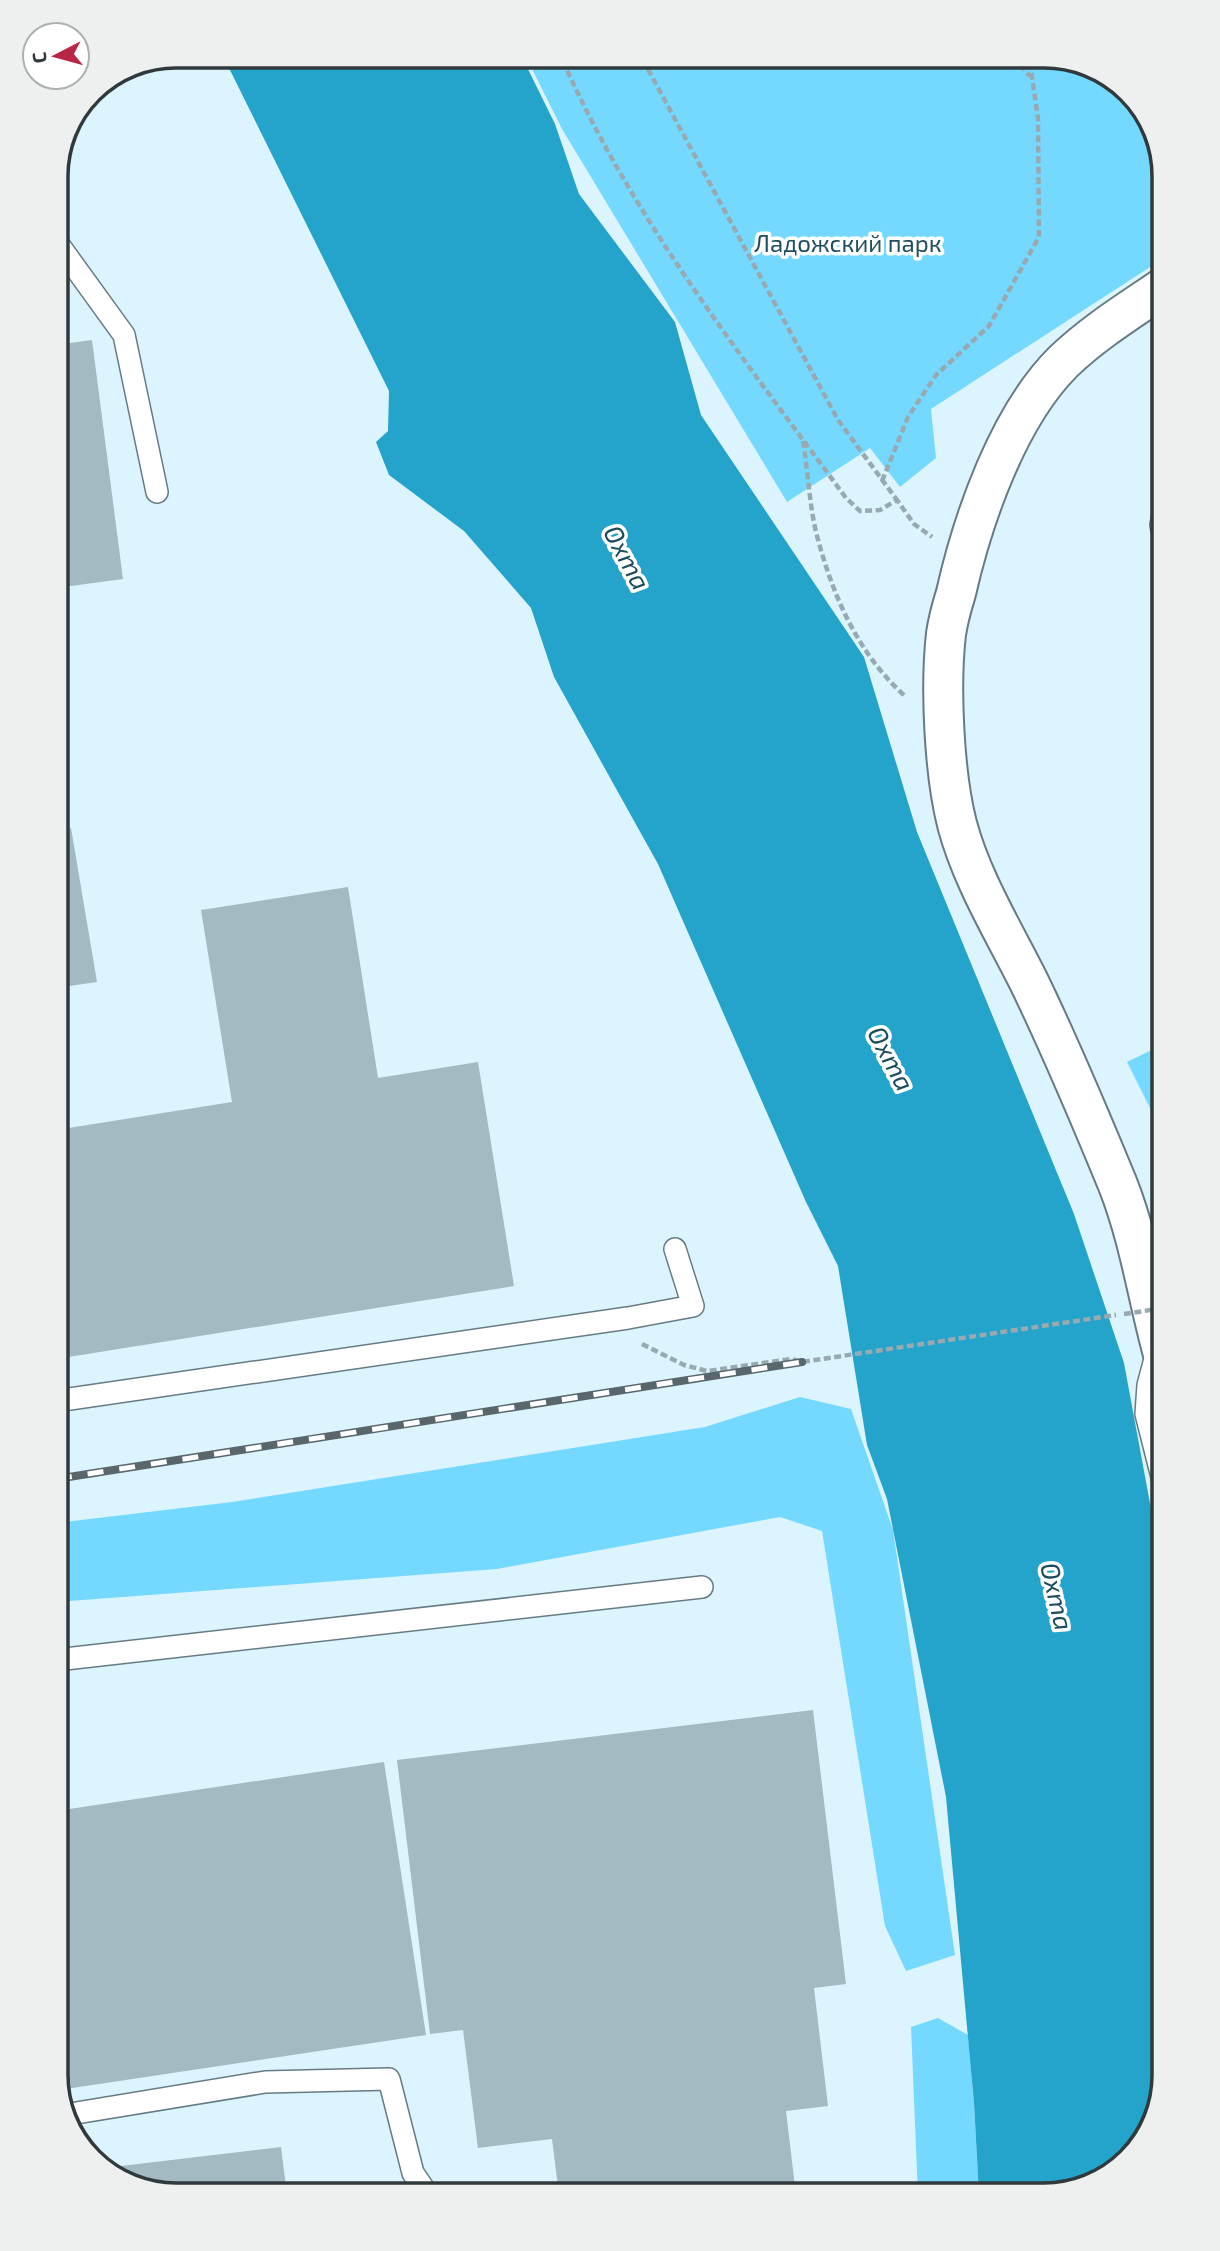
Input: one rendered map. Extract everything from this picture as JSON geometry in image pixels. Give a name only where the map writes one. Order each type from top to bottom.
[{"type":"street","points":[[1152,295],[1116,319],[1063,362],[1029,405],[979,513],[963,560],[946,633],[945,696],[948,772],[957,824],[970,862],[1044,1013],[1118,1186],[1134,1228],[1152,1297]]},
{"type":"lane","points":[[68,257],[124,335],[157,492]]},
{"type":"lane","points":[[68,1399],[628,1318],[693,1306],[675,1249]]},
{"type":"lane","points":[[1152,1371],[1146,1414],[1152,1438]]},
{"type":"lane","points":[[68,1659],[702,1587]]},
{"type":"lane","points":[[75,2113],[265,2082],[389,2079],[413,2173],[420,2183]]},
{"type":"path","points":[[566,68],[618,170],[696,291],[846,498],[860,511],[880,510],[897,500]]},
{"type":"path","points":[[647,68],[838,419],[914,524],[963,560]]},
{"type":"path","points":[[1023,68],[1031,76]]},
{"type":"path","points":[[883,481],[908,417],[936,375],[989,326],[1039,237],[1038,118],[1030,68]]},
{"type":"path","points":[[803,438],[816,529],[836,596],[860,643],[891,684],[906,698]]},
{"type":"path","points":[[643,1347],[684,1365],[707,1371],[791,1359],[802,1362],[1152,1337]]},
{"type":"green space","name":"Ладожский парк","points":[[532,68],[1065,70],[1091,79],[1120,100],[1144,135],[1150,155],[1152,177],[1152,266],[931,409],[936,458],[900,487],[870,448],[787,502],[562,129]]},
{"type":"green space","points":[[1152,1050],[1152,1112],[1127,1062]]},
{"type":"green space","points":[[800,1397],[851,1409],[893,1530],[955,1955],[906,1971],[885,1926],[822,1531],[780,1517],[497,1569],[68,1601],[68,1522],[232,1502],[705,1427]]},
{"type":"green space","points":[[938,2018],[968,2035],[978,2183],[918,2183],[911,2027]]},
{"type":"water","name":"Охта","points":[[229,68],[527,68],[555,124],[579,194],[675,322],[701,415],[864,657],[917,832],[1074,1214],[1124,1363],[1152,1514],[1151,2089],[1141,2122],[1125,2146],[1104,2164],[1085,2175],[1065,2181],[1043,2183],[978,2183],[974,2103],[946,1797],[887,1499],[867,1445],[838,1266],[806,1202],[658,864],[554,677],[531,608],[464,531],[389,475],[376,442],[388,431],[389,391]]},
{"type":"building","points":[[92,340],[123,579],[68,586],[68,343]]},
{"type":"building","points":[[68,828],[71,828],[97,982],[68,986]]},
{"type":"building","points":[[348,887],[378,1078],[478,1062],[514,1286],[68,1357],[68,1128],[232,1102],[201,910]]},
{"type":"building","points":[[813,1710],[846,1984],[814,1988],[828,2106],[786,2111],[795,2183],[558,2183],[552,2139],[478,2148],[463,2030],[430,2034],[397,1760]]},
{"type":"building","points":[[384,1762],[426,2035],[69,2088],[68,1809]]},
{"type":"building","points":[[281,2147],[286,2183],[170,2183],[142,2177],[120,2166]]},
{"type":"railway","points":[[68,1477],[802,1362]]}]
